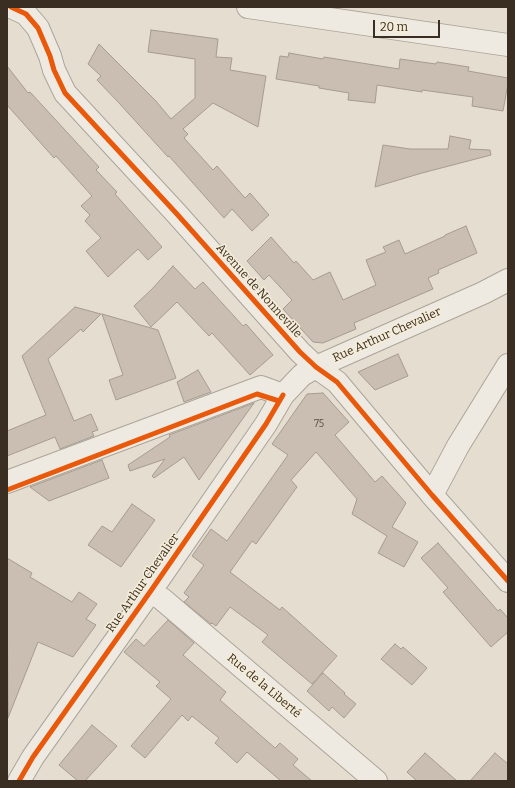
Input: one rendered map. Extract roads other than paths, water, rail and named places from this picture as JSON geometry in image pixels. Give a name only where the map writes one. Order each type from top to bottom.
[{"type":"street","points":[[248,7],[508,45]]},
{"type":"street","name":"Avenue de Nonneville","points":[[22,9],[38,28],[50,56],[54,70],[65,93],[300,352],[316,367],[338,382],[508,582]]},
{"type":"street","name":"Rue Arthur Chevalier","points":[[19,781],[33,757],[150,592],[266,424],[283,395],[302,375],[316,367],[483,293],[508,280]]},
{"type":"street","points":[[432,494],[458,446],[508,365]]},
{"type":"street","points":[[7,482],[260,387],[283,395]]},
{"type":"street","name":"Rue de la Liberté","points":[[150,592],[162,599],[376,781]]}]
